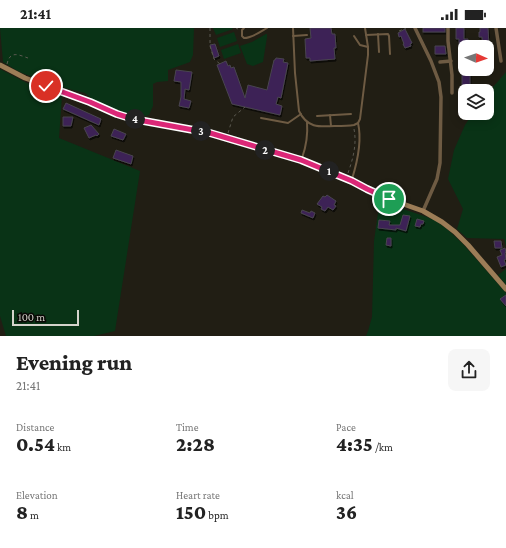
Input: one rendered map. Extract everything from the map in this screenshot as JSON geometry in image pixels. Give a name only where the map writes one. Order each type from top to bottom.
[{"type":"street","points":[[415,28],[431,61],[439,82],[441,97],[440,163],[437,179],[423,211]]},
{"type":"street","points":[[448,28],[452,93]]},
{"type":"street","points":[[496,28],[501,61]]},
{"type":"street","points":[[440,62],[451,61]]},
{"type":"street","points":[[0,65],[25,78],[90,102],[117,114],[133,119],[210,133],[301,160],[352,181],[389,199],[423,211],[442,222],[455,232],[506,289]]},
{"type":"lane","points":[[244,28],[242,30],[242,36],[246,38],[256,35],[267,28]]},
{"type":"lane","points":[[293,28],[298,107],[301,114],[307,122],[319,127],[350,126],[358,124]]},
{"type":"lane","points":[[352,181],[358,150],[358,124],[361,116],[368,47],[365,28]]},
{"type":"lane","points":[[378,34],[379,52]]},
{"type":"lane","points":[[366,35],[387,34],[389,36],[390,54]]},
{"type":"lane","points":[[294,36],[308,35]]},
{"type":"lane","points":[[354,36],[360,45],[368,47]]},
{"type":"lane","points":[[261,118],[288,123],[301,114]]},
{"type":"lane","points":[[316,116],[351,114]]},
{"type":"lane","points":[[330,116],[331,127]]},
{"type":"lane","points":[[301,160],[308,132],[307,122]]},
{"type":"path","points":[[210,28],[210,46],[214,59],[220,64]]},
{"type":"path","points":[[399,31],[406,28]]},
{"type":"path","points":[[6,68],[8,59],[14,54],[28,58]]},
{"type":"path","points":[[36,96],[42,92],[46,86]]},
{"type":"path","points":[[226,138],[233,117],[245,107]]},
{"type":"path","points":[[348,173],[354,146],[354,129],[350,128]]},
{"type":"green space","points":[[0,28],[194,28],[193,55],[190,62],[168,70],[168,81],[153,84],[153,106],[149,115],[143,117],[122,112],[96,102],[85,93],[61,87],[22,73],[3,62]]},
{"type":"green space","points":[[213,28],[232,28],[233,29],[216,35]]},
{"type":"green space","points":[[234,32],[237,41],[220,47],[217,38]]},
{"type":"green space","points":[[266,34],[267,37],[263,62],[253,66],[247,64],[240,46],[252,42]]},
{"type":"green space","points":[[238,44],[241,53],[224,59],[221,50]]},
{"type":"green space","points":[[0,69],[27,83],[62,96],[59,138],[140,171],[115,331],[94,336],[6,336],[0,316]]},
{"type":"green space","points":[[506,72],[506,247],[504,239],[467,238],[457,229],[463,209],[448,179],[454,150],[468,120],[494,120],[494,86]]},
{"type":"green space","points":[[380,199],[436,221],[463,244],[506,293],[506,336],[366,336],[372,317],[374,241]]},
{"type":"green space","points":[[506,269],[506,285],[498,275]]},
{"type":"building","points":[[310,28],[331,28],[332,34],[335,34],[335,59],[310,61],[310,58],[306,58],[305,39],[311,38]]},
{"type":"building","points":[[423,28],[445,28],[445,32],[423,32]]},
{"type":"building","points":[[456,28],[464,28],[464,39],[468,40],[456,39]]},
{"type":"building","points":[[480,28],[488,28],[489,40],[482,40],[482,37],[479,37]]},
{"type":"building","points":[[405,29],[412,43],[410,44],[411,46],[405,48],[401,36],[399,37],[398,33]]},
{"type":"building","points":[[215,44],[219,56],[214,58],[210,45]]},
{"type":"building","points":[[435,46],[445,46],[446,54],[435,54]]},
{"type":"building","points":[[276,58],[284,59],[283,62],[288,63],[281,98],[278,97],[276,104],[282,106],[280,115],[232,104],[217,65],[226,61],[228,66],[230,65],[231,68],[234,67],[245,98],[248,85],[267,90],[274,60]]},
{"type":"building","points":[[176,70],[192,72],[189,90],[185,89],[184,99],[191,101],[189,108],[179,106],[181,97],[181,82],[174,81]]},
{"type":"building","points":[[462,76],[470,76],[470,84],[462,84]]},
{"type":"building","points":[[66,103],[101,119],[99,125],[63,109]]},
{"type":"building","points":[[63,117],[73,117],[71,126],[63,126]]},
{"type":"building","points":[[91,125],[99,134],[89,138],[84,128]]},
{"type":"building","points":[[114,129],[126,134],[123,140],[111,136]]},
{"type":"building","points":[[116,150],[133,156],[131,164],[113,158]]},
{"type":"building","points":[[327,195],[336,201],[334,205],[336,206],[333,210],[328,207],[325,211],[317,204],[323,196],[325,197]]},
{"type":"building","points":[[302,210],[315,213],[313,218],[301,213]]},
{"type":"building","points":[[403,215],[410,216],[406,231],[396,228],[396,230],[378,228],[379,220],[390,221],[389,225],[400,225]]},
{"type":"building","points":[[417,219],[424,221],[420,227],[415,226]]},
{"type":"building","points":[[387,238],[391,238],[391,246],[386,245]]},
{"type":"building","points":[[494,241],[501,241],[502,248],[495,248]]},
{"type":"building","points":[[505,248],[506,259],[504,260],[506,265],[501,267],[497,257],[502,255],[500,250]]},
{"type":"building","points":[[506,295],[506,306],[500,299]]},
{"type":"route","points":[[46,86],[133,119],[210,133],[301,160],[338,174],[389,199]]}]
